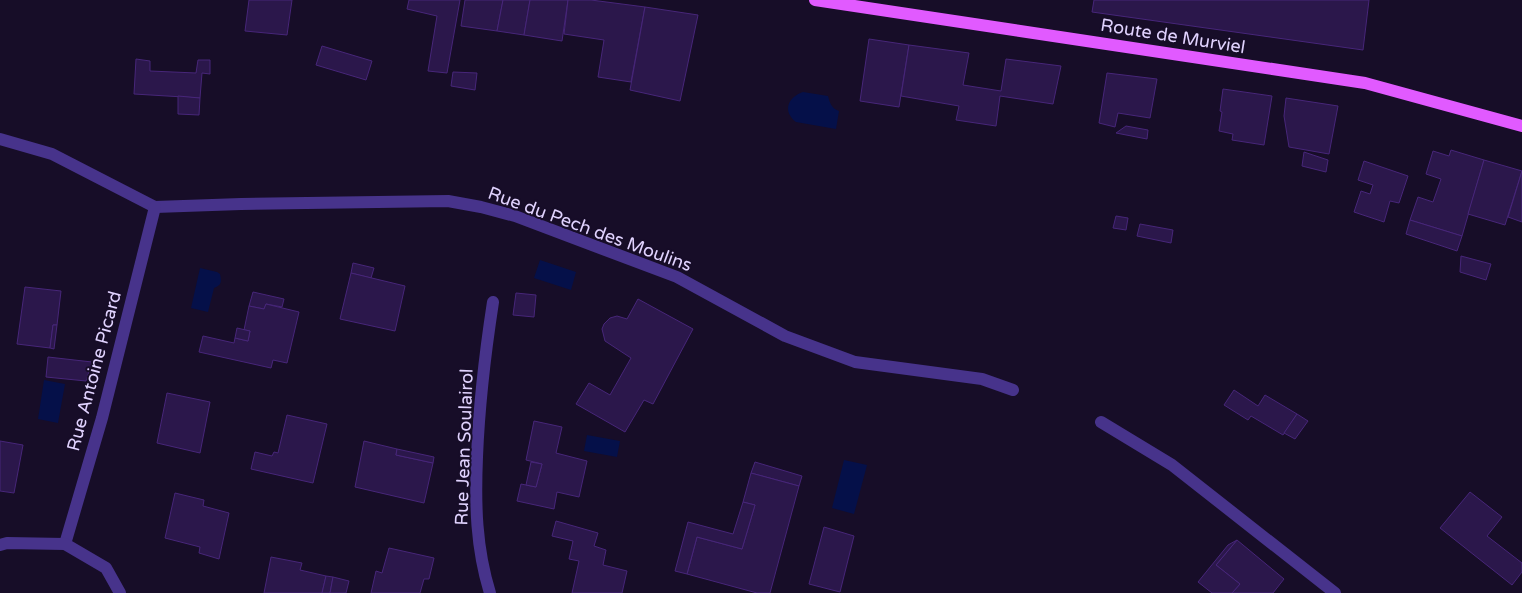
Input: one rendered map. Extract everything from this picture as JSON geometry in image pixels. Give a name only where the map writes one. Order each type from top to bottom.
[{"type":"main road","name":"Route de Murviel","points":[[815,0],[1364,83],[1522,126]]},
{"type":"street","name":"Rue du Pech des Moulins","points":[[0,139],[52,154],[155,207],[448,201],[481,207],[515,216],[677,277],[785,336],[854,362],[982,379],[1012,390]]},
{"type":"street","name":"Rue Antoine Picard","points":[[65,544],[102,418],[155,207]]},
{"type":"street","name":"Rue Jean Soulairol","points":[[490,593],[484,576],[478,540],[476,498],[481,389],[493,302]]},
{"type":"street","points":[[1101,422],[1172,465],[1335,593]]},
{"type":"street","points":[[0,545],[7,543],[65,544],[106,568],[120,593]]},
{"type":"shaded area","points":[[803,92],[828,96],[830,103],[839,111],[836,129],[796,122],[792,118],[788,109],[789,105],[794,97]]},
{"type":"shaded area","points":[[540,260],[576,272],[571,290],[534,278]]},
{"type":"shaded area","points":[[200,268],[217,272],[221,277],[221,282],[214,288],[208,312],[191,308]]},
{"type":"shaded area","points":[[44,380],[65,384],[58,423],[38,419]]},
{"type":"shaded area","points":[[587,435],[620,441],[617,457],[584,451]]},
{"type":"shaded area","points":[[844,460],[867,465],[854,514],[832,508]]},
{"type":"building","points":[[249,0],[292,0],[287,35],[245,31]]},
{"type":"building","points":[[409,0],[460,0],[447,73],[428,71],[437,16],[407,9]]},
{"type":"building","points":[[465,0],[503,0],[497,31],[461,26]]},
{"type":"building","points":[[503,0],[530,0],[524,35],[497,31]]},
{"type":"building","points":[[530,0],[568,0],[562,41],[524,35]]},
{"type":"building","points":[[568,0],[591,0],[645,7],[631,82],[598,77],[604,40],[564,34]]},
{"type":"building","points":[[1094,0],[1369,0],[1363,50],[1092,12]]},
{"type":"building","points":[[645,7],[698,15],[680,101],[630,90]]},
{"type":"building","points":[[869,39],[909,45],[899,107],[860,101]]},
{"type":"building","points":[[909,45],[969,53],[963,85],[1001,91],[1006,59],[1061,66],[1053,104],[1000,96],[996,126],[956,120],[959,106],[901,96]]},
{"type":"building","points":[[322,46],[372,61],[366,80],[316,65]]},
{"type":"building","points":[[136,59],[150,61],[150,71],[196,73],[198,60],[210,60],[210,74],[202,73],[200,98],[134,94]]},
{"type":"building","points":[[453,72],[477,73],[475,90],[451,86]]},
{"type":"building","points":[[1107,73],[1157,79],[1150,118],[1118,113],[1115,127],[1099,123]]},
{"type":"building","points":[[1223,89],[1272,96],[1264,145],[1232,140],[1233,134],[1219,131]]},
{"type":"building","points":[[178,96],[200,98],[199,115],[178,114]]},
{"type":"building","points":[[1286,98],[1338,106],[1329,154],[1289,147],[1284,116]]},
{"type":"building","points":[[1126,126],[1148,130],[1147,139],[1116,133]]},
{"type":"building","points":[[1451,150],[1484,160],[1462,236],[1410,220],[1418,197],[1433,202],[1441,179],[1426,174],[1433,151],[1449,156]]},
{"type":"building","points":[[1304,152],[1328,160],[1326,172],[1302,166]]},
{"type":"building","points":[[1484,160],[1522,171],[1505,225],[1468,214]]},
{"type":"building","points":[[1364,161],[1408,176],[1399,203],[1390,201],[1384,222],[1354,212],[1361,191],[1370,194],[1373,185],[1358,180]]},
{"type":"building","points":[[1522,171],[1522,222],[1508,217]]},
{"type":"building","points":[[1116,216],[1128,218],[1126,230],[1113,228]]},
{"type":"building","points":[[1410,220],[1462,236],[1457,251],[1406,234]]},
{"type":"building","points":[[1140,224],[1173,230],[1171,243],[1137,236]]},
{"type":"building","points":[[1461,256],[1491,264],[1486,280],[1460,272]]},
{"type":"building","points":[[353,263],[374,268],[371,278],[351,273]]},
{"type":"building","points":[[351,273],[405,286],[395,331],[340,319]]},
{"type":"building","points":[[25,287],[61,291],[57,325],[53,325],[50,348],[17,344]]},
{"type":"building","points":[[253,292],[284,299],[282,307],[266,304],[264,309],[249,306]]},
{"type":"building","points":[[516,293],[536,295],[534,317],[513,315]]},
{"type":"building","points":[[638,299],[693,329],[653,404],[644,400],[625,432],[576,404],[589,383],[610,395],[631,358],[605,341],[602,329],[610,318],[617,316],[627,319]]},
{"type":"building","points":[[266,304],[299,312],[287,363],[273,360],[271,368],[199,352],[203,336],[234,343],[235,338],[248,341],[250,331],[244,330],[249,306],[264,309]]},
{"type":"building","points":[[53,325],[57,325],[54,349],[50,348]]},
{"type":"building","points":[[237,328],[250,331],[248,341],[235,338]]},
{"type":"building","points":[[48,357],[92,362],[86,381],[46,377]]},
{"type":"building","points":[[1234,390],[1258,406],[1265,395],[1297,414],[1283,435],[1251,416],[1248,420],[1224,405]]},
{"type":"building","points":[[167,393],[210,402],[200,453],[157,443]]},
{"type":"building","points":[[1297,414],[1308,421],[1295,439],[1284,433]]},
{"type":"building","points":[[287,415],[327,424],[313,483],[251,469],[255,452],[272,456],[274,452],[278,453]]},
{"type":"building","points":[[534,421],[562,427],[556,453],[587,461],[579,497],[557,492],[554,509],[517,501],[521,484],[536,487],[542,464],[526,460]]},
{"type":"building","points":[[0,441],[23,445],[14,493],[0,491]]},
{"type":"building","points":[[364,441],[397,449],[396,455],[433,463],[424,503],[355,487]]},
{"type":"building","points":[[397,449],[434,457],[433,463],[396,455]]},
{"type":"building","points":[[531,462],[542,464],[536,487],[526,485]]},
{"type":"building","points":[[755,462],[802,476],[799,486],[751,473]]},
{"type":"building","points":[[751,473],[799,486],[770,593],[757,593],[687,574],[697,537],[742,549],[755,505],[743,502]]},
{"type":"building","points":[[1470,492],[1502,517],[1487,536],[1522,563],[1522,572],[1512,585],[1440,528]]},
{"type":"building","points":[[175,493],[204,500],[203,506],[229,513],[219,559],[199,553],[200,547],[165,538]]},
{"type":"building","points":[[743,502],[755,505],[742,549],[697,537],[687,574],[675,571],[688,522],[733,534]]},
{"type":"building","points":[[556,521],[598,533],[594,546],[606,550],[603,565],[627,571],[622,593],[572,593],[579,561],[569,559],[573,541],[552,536]]},
{"type":"building","points":[[824,527],[854,536],[840,592],[809,584]]},
{"type":"building","points":[[1237,540],[1284,579],[1273,593],[1232,593],[1240,584],[1216,565]]},
{"type":"building","points":[[1237,540],[1216,565],[1240,584],[1232,593],[1212,593],[1198,582],[1228,545]]},
{"type":"building","points":[[389,548],[434,558],[429,579],[424,579],[420,593],[371,593],[376,571],[382,573]]},
{"type":"building","points":[[271,557],[302,563],[300,570],[326,576],[322,593],[264,593]]},
{"type":"building","points":[[326,576],[333,577],[330,593],[322,593]]},
{"type":"building","points":[[333,577],[349,581],[346,593],[330,593]]}]
